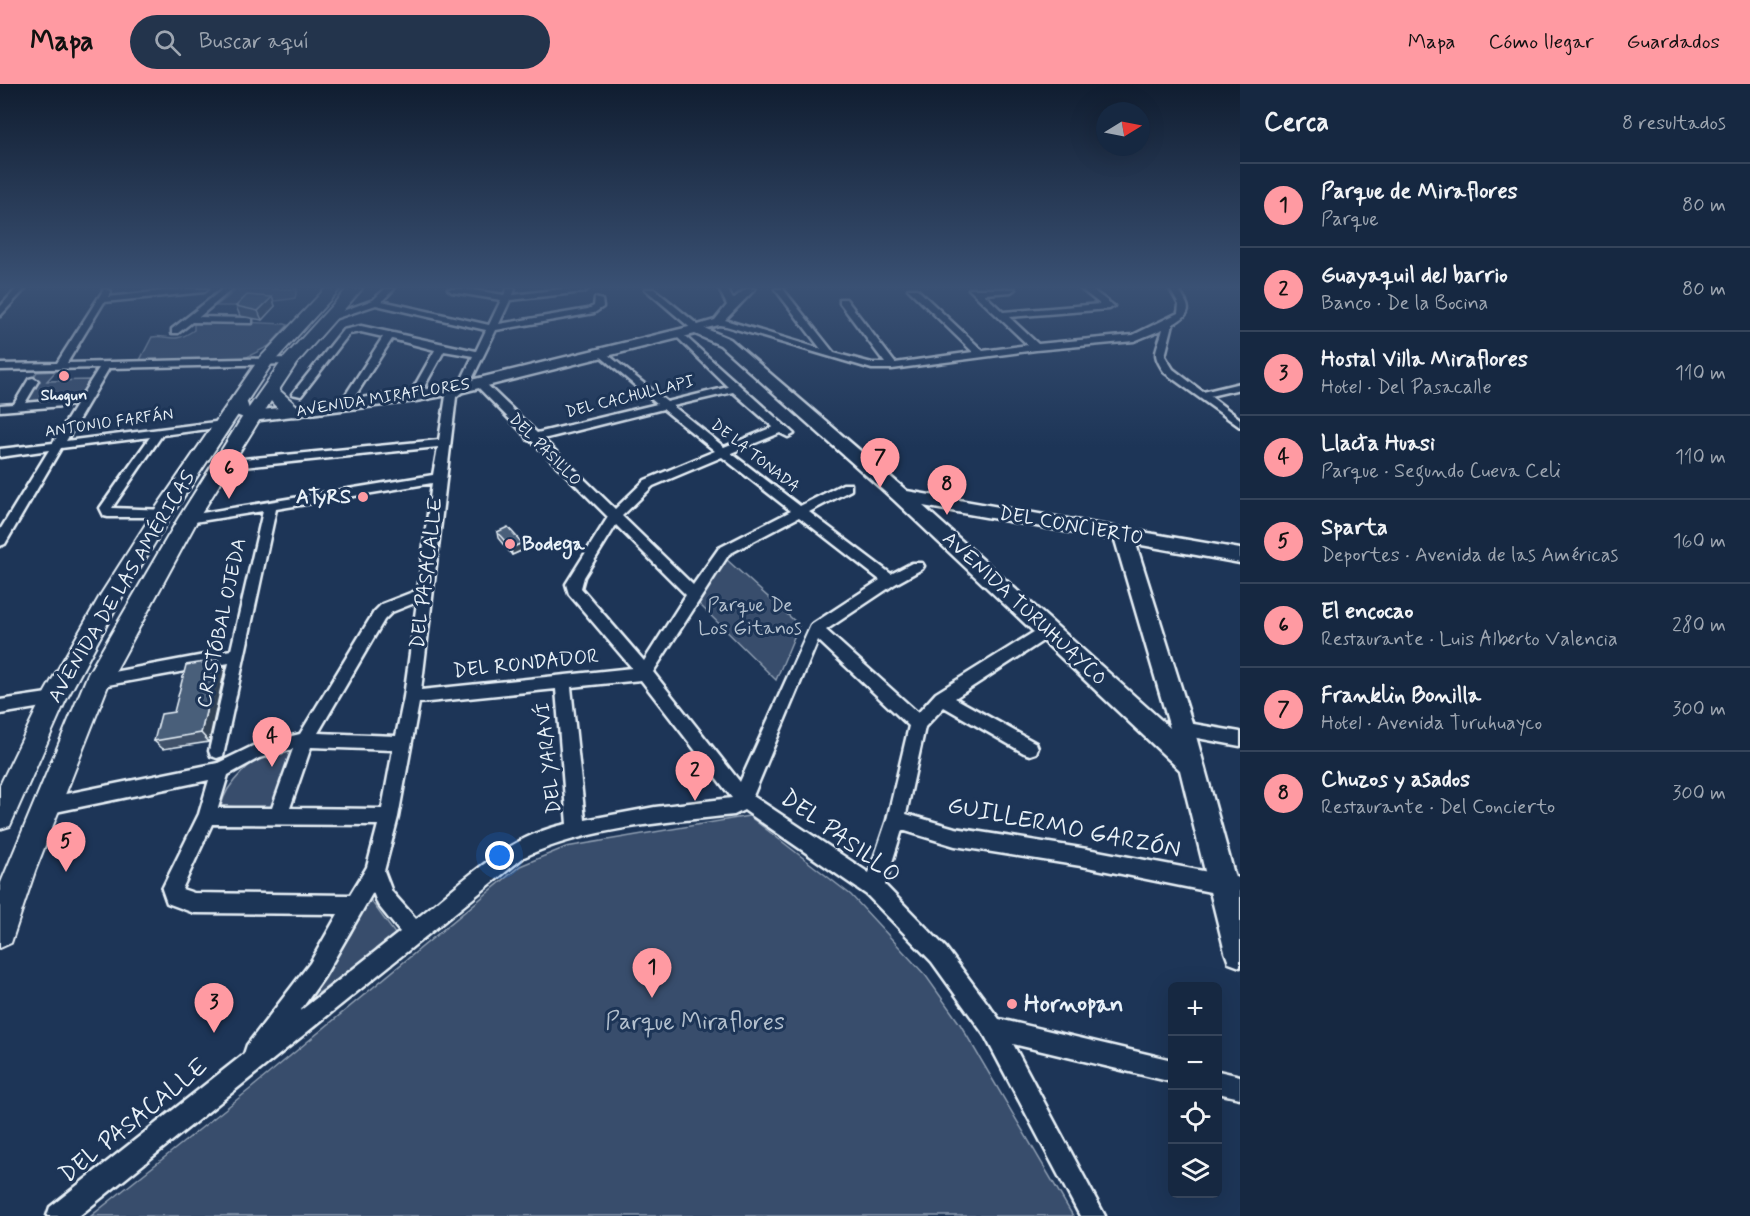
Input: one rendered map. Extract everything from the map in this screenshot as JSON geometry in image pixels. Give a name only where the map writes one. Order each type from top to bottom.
[{"type":"main road","name":"AVENIDA DE LAS AMÉRICAS","points":[[0,932],[46,806],[97,681],[188,519],[223,465],[245,408],[249,385],[265,362],[284,342]]},
{"type":"main road","name":"AVENIDA DE LAS AMÉRICAS","points":[[0,816],[54,699],[109,600],[163,513],[223,424],[270,390],[307,342]]},
{"type":"main road","points":[[270,390],[280,403],[295,412]]},
{"type":"street","points":[[60,366],[75,342]]},
{"type":"street","points":[[297,394],[338,342]]},
{"type":"street","points":[[344,405],[385,342]]},
{"type":"street","points":[[414,342],[478,354]]},
{"type":"street","name":"DEL PASACALLE","points":[[243,1068],[317,970],[375,871],[389,817],[412,697],[451,396],[463,387],[484,342]]},
{"type":"street","name":"AVENIDA MIRAFLORES","points":[[245,408],[295,412],[414,396],[463,387],[644,342]]},
{"type":"street","points":[[613,516],[649,483],[723,452],[785,432],[687,342]]},
{"type":"street","name":"AVENIDA TURUHUAYCO","points":[[725,342],[901,495],[1191,764]]},
{"type":"street","points":[[789,342],[872,366],[892,366],[1092,342]]},
{"type":"street","points":[[820,342],[829,353]]},
{"type":"street","points":[[874,342],[892,366]]},
{"type":"street","points":[[967,342],[981,355]]},
{"type":"street","points":[[1031,342],[1036,347]]},
{"type":"street","points":[[1161,342],[1158,347],[1159,360],[1168,371],[1240,424]]},
{"type":"street","points":[[414,396],[441,348]]},
{"type":"street","name":"DE LA TONADA","points":[[602,353],[664,406],[890,580]]},
{"type":"street","points":[[0,367],[290,361]]},
{"type":"street","points":[[196,364],[234,370],[247,377],[249,385]]},
{"type":"street","points":[[0,540],[105,366]]},
{"type":"street","points":[[18,406],[33,381]]},
{"type":"street","name":"DEL PASILLO","points":[[479,383],[532,438],[694,594]]},
{"type":"street","points":[[1202,395],[1240,386]]},
{"type":"street","name":"DEL CACHULLAPI","points":[[532,438],[735,388]]},
{"type":"street","points":[[0,408],[84,401]]},
{"type":"street","name":"ANTONIO FARFÁN","points":[[0,453],[223,424]]},
{"type":"street","points":[[158,433],[106,508],[108,513],[163,513]]},
{"type":"street","points":[[223,465],[445,443]]},
{"type":"street","points":[[188,519],[439,478]]},
{"type":"street","points":[[645,673],[694,594],[724,551],[847,487]]},
{"type":"street","name":"DEL CONCIERTO","points":[[901,495],[1240,556]]},
{"type":"street","name":"CRISTÓBAL OJEDA","points":[[217,751],[270,506]]},
{"type":"street","name":"DEL PASILLO","points":[[613,516],[577,576],[573,584],[574,590],[645,673],[743,799],[874,888],[939,955],[993,1028],[1093,1216]]},
{"type":"street","points":[[1123,535],[1191,764],[1231,886],[1240,952]]},
{"type":"street","points":[[743,799],[816,629],[890,580],[916,566]]},
{"type":"street","points":[[279,817],[305,740],[379,616],[387,608],[424,593]]},
{"type":"street","points":[[816,629],[918,724]]},
{"type":"street","points":[[874,888],[896,820],[918,724],[942,698],[1047,631]]},
{"type":"street","points":[[97,681],[237,655]]},
{"type":"street","name":"DEL RONDADOR","points":[[412,697],[645,673]]},
{"type":"street","name":"DEL YARAVÍ","points":[[563,682],[578,830]]},
{"type":"street","points":[[942,698],[1030,748]]},
{"type":"street","points":[[0,706],[54,699]]},
{"type":"street","points":[[1182,729],[1240,739]]},
{"type":"street","points":[[46,806],[221,770],[267,748],[305,740],[402,743]]},
{"type":"street","points":[[221,770],[207,816],[172,889],[174,896],[194,903],[357,905]]},
{"type":"street","name":"DEL PASACALLE","points":[[59,1216],[516,851],[549,836],[655,815],[734,807],[743,799]]},
{"type":"street","points":[[207,816],[389,817]]},
{"type":"street","name":"GUILLERMO GARZÓN","points":[[896,820],[956,837],[1087,858],[1231,886]]},
{"type":"street","points":[[375,871],[385,898],[414,933]]},
{"type":"street","points":[[993,1028],[1168,1070]]},
{"type":"street","points":[[1222,1083],[1240,1087]]},
{"type":"green space","points":[[149,342],[273,342],[241,360],[139,362]]},
{"type":"green space","points":[[56,371],[47,381],[90,380],[80,396],[74,398],[14,405],[37,372]]},
{"type":"green space","name":"Parque De Los Gitanos","points":[[726,559],[799,625],[776,680],[699,604]]},
{"type":"green space","points":[[303,747],[277,809],[221,806],[234,780],[258,759],[278,749]]},
{"type":"green space","name":"Parque Miraflores","points":[[749,816],[851,895],[926,976],[960,1024],[1073,1216],[91,1216],[249,1090],[520,866],[566,847]]},
{"type":"green space","points":[[369,898],[396,935],[304,1004],[351,934]]},
{"type":"building","points":[[508,527],[522,543],[511,548],[497,532]]},
{"type":"building","points":[[218,660],[201,733],[154,741],[161,714],[174,712],[186,665]]},
{"type":"place","name":"Shogun","points":[[64,376]]},
{"type":"place","name":"Franklin Bonilla","points":[[880,488]]},
{"type":"place","name":"ATyRS","points":[[363,497]]},
{"type":"place","name":"El encocao","points":[[229,499]]},
{"type":"place","name":"Chuzos y asados","points":[[947,515]]},
{"type":"place","name":"Bodega","points":[[510,544]]},
{"type":"place","name":"Llacta Huasi","points":[[272,767]]},
{"type":"place","name":"Guayaquil del barrio","points":[[695,801]]},
{"type":"place","name":"Sparta","points":[[66,872]]},
{"type":"place","name":"Parque de Miraflores","points":[[652,998]]},
{"type":"place","name":"Hornopan","points":[[1012,1004]]},
{"type":"place","name":"Hostal Villa Miraflores","points":[[214,1033]]}]
